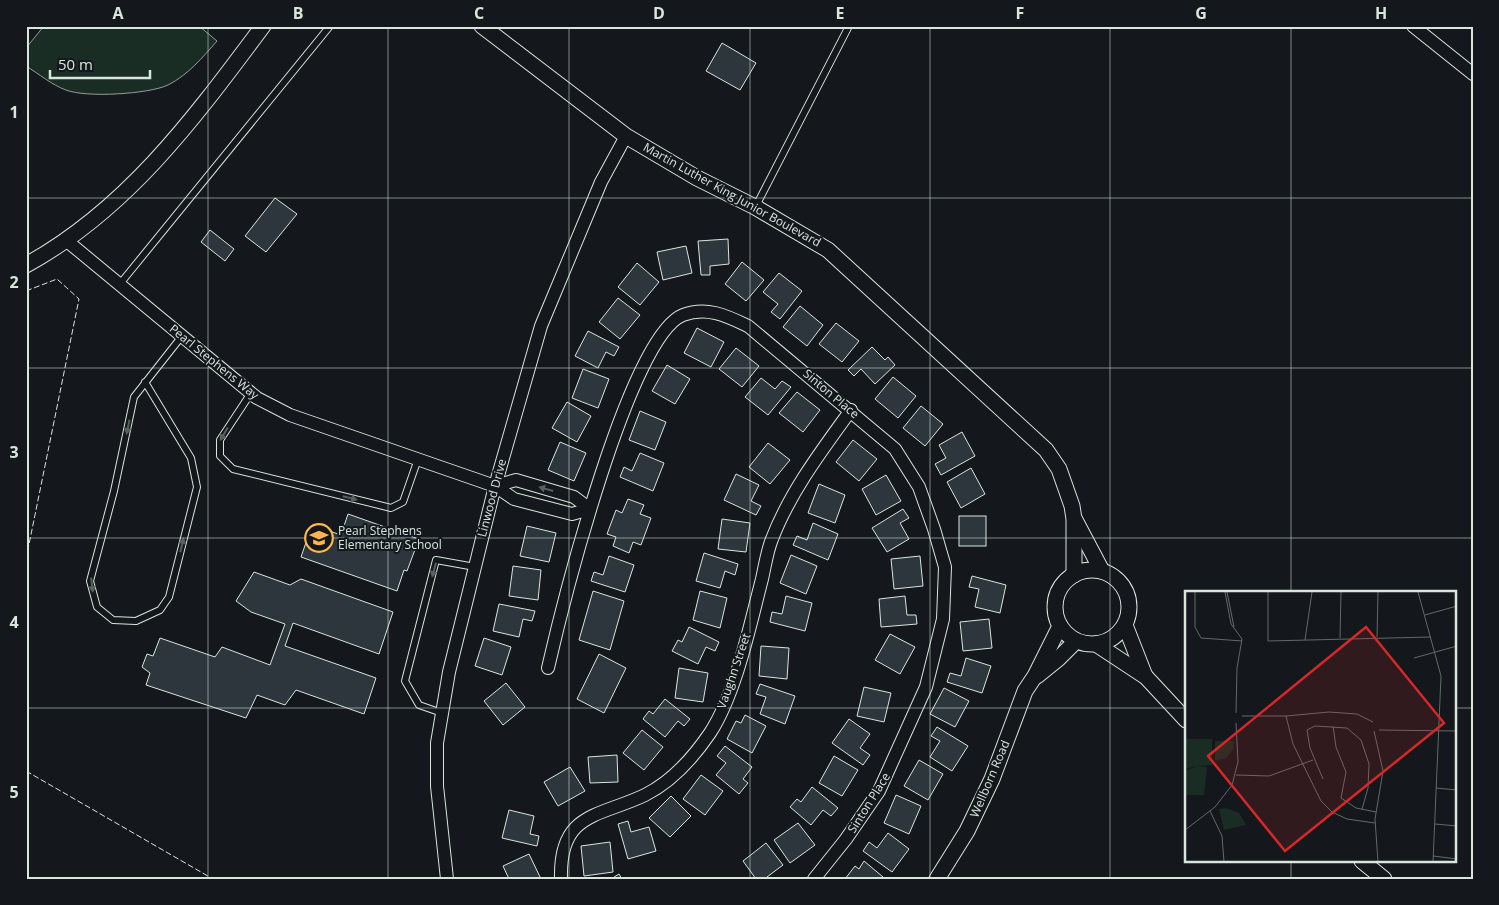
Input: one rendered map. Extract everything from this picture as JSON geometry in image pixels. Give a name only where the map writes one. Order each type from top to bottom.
[{"type":"street","points":[[26,265],[67,241],[104,212],[142,176],[224,78],[263,26]]},
{"type":"street","name":"Martin Luther King Junior Boulevard","points":[[482,26],[626,136],[696,178],[756,207],[828,250],[1046,450],[1059,469],[1074,519],[1102,571]]},
{"type":"street","points":[[1413,26],[1473,74]]},
{"type":"street","name":"Linwood Drive","points":[[447,879],[437,786],[437,743],[449,672],[474,567],[541,326],[601,182],[626,136]]},
{"type":"street","name":"Pearl Stephens Way","points":[[67,241],[251,393],[290,415],[495,486],[514,499],[572,514],[590,509]]},
{"type":"street","name":"Sinton Place","points":[[548,668],[590,509],[616,429],[653,346],[667,325],[683,315],[705,311],[726,315],[748,326],[851,410],[895,449],[919,487],[945,567],[943,619],[926,687],[879,791],[846,839],[814,879]]},
{"type":"street","name":"Vaughn Street","points":[[561,879],[560,857],[576,826],[595,813],[646,794],[684,768],[711,731],[729,693],[748,633],[772,539],[794,494],[816,458],[851,410]]},
{"type":"street","points":[[495,486],[516,480],[574,497],[590,509]]},
{"type":"street","name":"Martin Luther King Junior Boulevard","points":[[1074,519],[1074,575]]},
{"type":"street","points":[[1083,571],[1102,571],[1112,576],[1126,593],[1128,615],[1125,626],[1117,635],[1107,641],[1096,644],[1076,641],[1060,626],[1056,615],[1055,603],[1058,592],[1064,582],[1074,575],[1083,571]]},
{"type":"street","points":[[1035,676],[1060,626]]},
{"type":"street","points":[[1125,626],[1146,677]]},
{"type":"street","points":[[1035,676],[1058,659],[1076,641]]},
{"type":"street","points":[[1096,644],[1146,677],[1185,719]]},
{"type":"street","name":"Wellborn Road","points":[[937,879],[967,831],[992,779],[1025,691],[1035,676]]},
{"type":"street","points":[[1363,862],[1384,879]]},
{"type":"lane","points":[[118,285],[330,26]]},
{"type":"lane","points":[[756,207],[849,26]]},
{"type":"lane","points":[[145,382],[191,458],[197,487],[169,597],[160,610],[136,621],[113,620],[97,607],[90,580],[114,491],[134,397],[145,382],[182,336]]},
{"type":"lane","points":[[251,393],[220,440],[220,456],[233,469],[390,508],[403,502],[418,459]]},
{"type":"lane","points":[[442,713],[419,705],[405,681],[436,560],[474,567]]},
{"type":"green space","points":[[44,26],[199,26],[217,41],[189,71],[168,85],[133,93],[88,94],[61,88],[26,66],[26,48]]},
{"type":"building","points":[[722,43],[756,63],[740,90],[706,71]]},
{"type":"building","points":[[275,198],[297,214],[266,252],[245,236]]},
{"type":"building","points":[[210,230],[234,249],[225,261],[201,242]]},
{"type":"building","points":[[728,239],[729,264],[710,266],[710,275],[701,275],[698,241]]},
{"type":"building","points":[[686,246],[692,273],[663,280],[657,252]]},
{"type":"building","points":[[742,262],[764,280],[746,301],[725,284]]},
{"type":"building","points":[[637,263],[659,282],[640,305],[618,287]]},
{"type":"building","points":[[779,273],[802,291],[780,319],[771,312],[778,304],[763,292]]},
{"type":"building","points":[[618,298],[640,315],[620,339],[599,322]]},
{"type":"building","points":[[800,306],[823,325],[807,346],[783,327]]},
{"type":"building","points":[[836,323],[859,341],[842,362],[819,344]]},
{"type":"building","points":[[697,328],[724,342],[711,367],[684,353]]},
{"type":"building","points":[[588,331],[619,347],[614,356],[606,352],[598,368],[575,356]]},
{"type":"building","points":[[872,347],[885,360],[888,357],[895,365],[875,384],[861,369],[854,376],[848,370]]},
{"type":"building","points":[[736,348],[759,366],[742,387],[719,369]]},
{"type":"building","points":[[667,365],[690,379],[675,404],[652,391]]},
{"type":"building","points":[[583,369],[609,379],[598,408],[572,398]]},
{"type":"building","points":[[893,377],[916,396],[898,418],[875,399]]},
{"type":"building","points":[[761,378],[775,389],[782,381],[791,387],[768,415],[745,397]]},
{"type":"building","points":[[797,392],[820,410],[803,432],[779,413]]},
{"type":"building","points":[[567,402],[591,416],[577,442],[552,428]]},
{"type":"building","points":[[921,406],[943,424],[925,446],[903,428]]},
{"type":"building","points":[[640,411],[666,422],[655,450],[629,440]]},
{"type":"building","points":[[962,432],[975,456],[941,475],[935,464],[946,458],[939,445]]},
{"type":"building","points":[[853,440],[877,459],[859,481],[836,462]]},
{"type":"building","points":[[560,442],[586,453],[574,481],[548,470]]},
{"type":"building","points":[[768,443],[790,460],[770,484],[749,467]]},
{"type":"building","points":[[640,453],[664,463],[653,491],[620,477],[624,467],[632,471]]},
{"type":"building","points":[[971,468],[985,494],[961,508],[947,482]]},
{"type":"building","points":[[736,474],[759,485],[751,501],[761,506],[756,515],[724,500]]},
{"type":"building","points":[[886,475],[901,501],[876,515],[862,489]]},
{"type":"building","points":[[819,484],[845,495],[835,523],[808,513]]},
{"type":"building","points":[[628,499],[644,505],[640,514],[651,518],[641,545],[633,542],[629,553],[613,546],[616,537],[607,534],[616,510],[622,513]]},
{"type":"building","points":[[903,509],[909,518],[900,523],[909,539],[887,552],[872,528]]},
{"type":"building","points":[[348,514],[419,539],[407,571],[404,570],[397,591],[301,557],[312,525],[341,535]]},
{"type":"building","points":[[959,516],[986,516],[986,546],[959,546]]},
{"type":"building","points":[[722,519],[750,523],[746,552],[718,549]]},
{"type":"building","points":[[813,523],[838,534],[828,560],[793,545],[797,536],[807,540]]},
{"type":"building","points":[[527,526],[556,533],[549,562],[520,556]]},
{"type":"building","points":[[704,553],[738,564],[735,575],[725,571],[720,588],[696,581]]},
{"type":"building","points":[[791,555],[817,566],[806,594],[780,583]]},
{"type":"building","points":[[609,556],[634,565],[625,592],[591,581],[594,572],[603,575]]},
{"type":"building","points":[[920,556],[923,586],[894,589],[891,559]]},
{"type":"building","points":[[513,566],[541,570],[538,600],[509,596]]},
{"type":"building","points":[[254,572],[290,585],[301,579],[393,612],[379,654],[293,623],[285,646],[376,678],[364,714],[296,690],[285,705],[257,695],[246,718],[146,685],[150,673],[142,667],[147,654],[153,656],[160,638],[215,657],[222,647],[270,665],[285,624],[251,612],[236,601]]},
{"type":"building","points":[[972,576],[1006,585],[1000,613],[975,607],[979,589],[969,587]]},
{"type":"building","points":[[593,591],[624,601],[610,650],[579,640]]},
{"type":"building","points":[[700,591],[727,598],[720,628],[693,620]]},
{"type":"building","points":[[786,596],[812,603],[805,631],[770,622],[772,612],[782,614]]},
{"type":"building","points":[[905,596],[907,615],[916,615],[917,624],[881,627],[879,599]]},
{"type":"building","points":[[499,604],[535,611],[532,621],[523,619],[519,637],[493,631]]},
{"type":"building","points":[[989,619],[992,648],[963,651],[960,622]]},
{"type":"building","points":[[689,627],[719,642],[715,651],[706,647],[698,664],[672,651],[678,640],[682,642]]},
{"type":"building","points":[[890,634],[915,647],[900,674],[875,660]]},
{"type":"building","points":[[484,638],[511,647],[502,675],[475,666]]},
{"type":"building","points":[[761,646],[789,648],[787,679],[759,676]]},
{"type":"building","points":[[599,654],[626,668],[604,713],[577,699]]},
{"type":"building","points":[[966,658],[991,666],[982,693],[947,682],[950,673],[961,676]]},
{"type":"building","points":[[679,668],[708,673],[703,702],[675,698]]},
{"type":"building","points":[[506,683],[525,707],[503,725],[484,701]]},
{"type":"building","points":[[760,684],[795,696],[785,724],[760,714],[766,697],[756,694]]},
{"type":"building","points":[[864,687],[891,693],[884,722],[857,716]]},
{"type":"building","points":[[944,688],[969,701],[955,727],[930,714]]},
{"type":"building","points":[[665,699],[690,719],[684,726],[678,721],[665,737],[643,719],[649,711],[653,714]]},
{"type":"building","points":[[745,715],[766,726],[752,753],[727,739],[736,721],[741,723]]},
{"type":"building","points":[[849,719],[870,734],[860,748],[870,755],[863,765],[832,743]]},
{"type":"building","points":[[937,727],[968,746],[952,771],[930,757],[940,741],[931,736]]},
{"type":"building","points":[[642,730],[663,747],[644,770],[623,753]]},
{"type":"building","points":[[725,746],[752,767],[743,779],[748,783],[739,794],[716,775],[726,763],[717,756]]},
{"type":"building","points":[[617,755],[618,782],[590,783],[588,757]]},
{"type":"building","points":[[834,756],[858,770],[842,796],[819,783]]},
{"type":"building","points":[[919,760],[943,774],[928,800],[904,786]]},
{"type":"building","points":[[570,767],[585,791],[558,806],[544,782]]},
{"type":"building","points":[[701,775],[723,791],[705,815],[683,799]]},
{"type":"building","points":[[812,787],[838,808],[831,816],[823,810],[811,825],[790,807],[797,799],[801,802]]},
{"type":"building","points":[[896,795],[921,806],[909,834],[884,823]]},
{"type":"building","points":[[671,796],[691,816],[670,837],[649,818]]},
{"type":"building","points":[[509,810],[534,816],[530,834],[539,836],[537,846],[502,838]]},
{"type":"building","points":[[628,821],[631,832],[649,827],[656,851],[628,859],[618,824]]},
{"type":"building","points":[[798,823],[815,845],[790,863],[774,840]]},
{"type":"building","points":[[888,833],[909,849],[892,872],[863,851],[869,842],[877,848]]},
{"type":"building","points":[[610,842],[613,872],[584,876],[581,846]]},
{"type":"building","points":[[766,843],[783,865],[767,877],[769,879],[756,879],[743,861]]},
{"type":"building","points":[[529,854],[541,879],[509,879],[503,866]]},
{"type":"building","points":[[864,861],[883,877],[882,879],[845,879],[855,866],[859,869]]},
{"type":"building","points":[[619,874],[622,879],[611,879]]},
{"type":"fence","points":[[26,291],[57,279],[79,299],[26,559]]},
{"type":"fence","points":[[26,771],[213,879]]},
{"type":"place","name":"Pearl Stephens Elementary School","points":[[319,538]]}]
